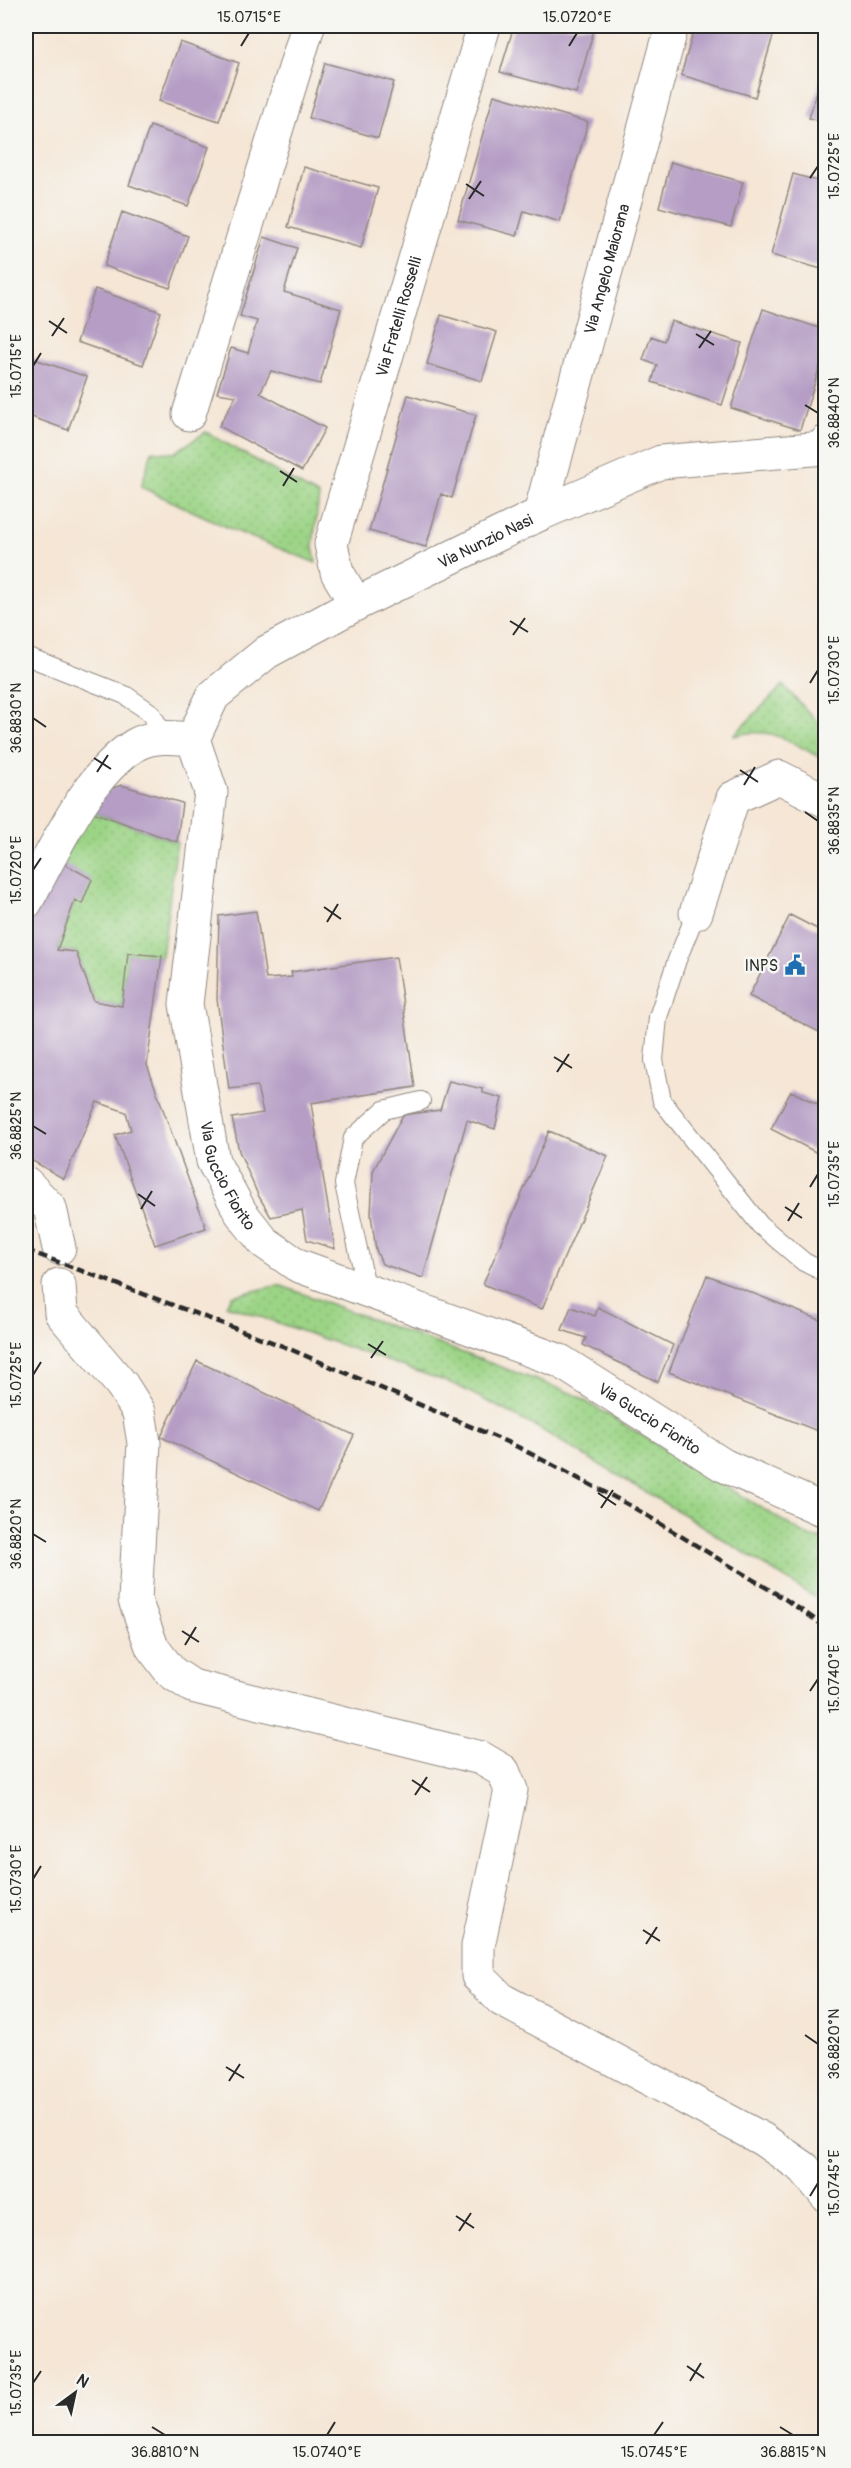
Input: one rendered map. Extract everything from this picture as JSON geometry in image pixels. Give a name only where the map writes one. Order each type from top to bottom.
[{"type":"street","points":[[189,414],[308,26]]},
{"type":"street","name":"Via Fratelli Rosselli","points":[[356,604],[337,572],[332,544],[484,26]]},
{"type":"street","name":"Via Angelo Maiorana","points":[[540,513],[672,26]]},
{"type":"street","name":"Via Nunzio Nasi","points":[[179,738],[213,696],[267,652],[356,604],[540,513],[661,462],[824,448],[825,442]]},
{"type":"street","points":[[26,902],[69,822],[99,777],[136,744],[179,738]]},
{"type":"street","name":"Via Guccio Fiorito","points":[[179,738],[211,792],[186,1004],[213,1161],[241,1213],[264,1242],[297,1265],[560,1361],[723,1465],[819,1508],[825,1508]]},
{"type":"street","points":[[696,913],[734,798],[779,777],[825,801]]},
{"type":"street","points":[[26,1184],[50,1208],[59,1248]]},
{"type":"street","points":[[59,1285],[61,1313],[122,1385],[139,1412],[144,1443],[135,1600],[152,1647],[171,1672],[192,1686],[481,1758],[503,1772],[511,1790],[478,1946],[478,1976],[502,2000],[762,2139],[804,2168],[825,2195]]},
{"type":"lane","points":[[26,656],[126,694],[179,738]]},
{"type":"lane","points":[[696,913],[658,1017],[654,1060],[662,1101],[760,1225],[804,1262],[825,1273]]},
{"type":"lane","points":[[367,1291],[344,1184],[353,1138],[384,1110],[421,1101]]},
{"type":"green space","points":[[206,432],[319,496],[313,545],[316,563],[233,530],[141,487],[152,451],[174,453]]},
{"type":"green space","points":[[783,685],[825,730],[825,760],[792,742],[770,734],[758,732],[733,736]]},
{"type":"green space","points":[[90,811],[177,842],[162,956],[128,954],[122,1006],[94,1001],[76,952],[57,950],[75,900],[61,862]]},
{"type":"green space","points":[[279,1285],[574,1394],[811,1538],[825,1538],[825,1604],[696,1522],[540,1429],[456,1385],[226,1305],[232,1296]]},
{"type":"building","points":[[417,26],[434,26],[433,31]]},
{"type":"building","points":[[514,26],[595,26],[576,93],[500,72]]},
{"type":"building","points":[[695,26],[776,26],[755,97],[681,75]]},
{"type":"building","points":[[180,42],[239,63],[219,121],[159,101]]},
{"type":"building","points":[[325,63],[394,82],[378,138],[309,118]]},
{"type":"building","points":[[825,66],[825,123],[809,118]]},
{"type":"building","points":[[494,95],[588,122],[560,222],[524,211],[517,236],[458,220]]},
{"type":"building","points":[[150,126],[209,147],[188,206],[129,185]]},
{"type":"building","points":[[671,162],[743,182],[731,227],[659,207]]},
{"type":"building","points":[[304,167],[378,188],[361,248],[288,227]]},
{"type":"building","points":[[793,174],[825,183],[825,270],[771,255]]},
{"type":"building","points":[[122,212],[188,236],[170,288],[104,266]]},
{"type":"building","points":[[264,237],[297,248],[284,292],[341,309],[320,384],[271,371],[260,393],[325,428],[302,471],[219,426],[236,396],[217,393],[231,348],[248,353],[257,321],[240,316]]},
{"type":"building","points":[[95,289],[161,312],[143,365],[77,342]]},
{"type":"building","points":[[763,309],[825,330],[825,350],[800,430],[731,408]]},
{"type":"building","points":[[441,315],[497,332],[482,381],[427,364]]},
{"type":"building","points":[[671,321],[742,343],[722,405],[652,382],[657,365],[643,360],[651,336],[664,341]]},
{"type":"building","points":[[26,356],[87,377],[68,430],[26,415]]},
{"type":"building","points":[[408,395],[476,415],[452,498],[441,494],[426,547],[369,531]]},
{"type":"building","points":[[121,785],[182,803],[177,842],[90,811],[101,793]]},
{"type":"building","points":[[61,862],[92,879],[82,904],[75,900],[57,950],[76,952],[94,1001],[122,1006],[128,953],[162,956],[147,1065],[206,1228],[155,1245],[115,1135],[131,1130],[126,1112],[97,1102],[64,1179],[26,1157],[26,931]]},
{"type":"building","points":[[256,911],[266,979],[292,977],[291,972],[396,957],[415,1087],[311,1103],[335,1249],[307,1240],[302,1210],[271,1217],[258,1195],[239,1151],[232,1118],[263,1113],[257,1086],[229,1089],[217,999],[219,916]]},
{"type":"building","name":"INPS","points":[[790,915],[825,933],[825,1035],[749,996]]},
{"type":"building","points":[[449,1081],[483,1089],[483,1093],[502,1098],[495,1129],[467,1120],[423,1278],[382,1264],[376,1250],[371,1215],[373,1171],[403,1115],[440,1110]]},
{"type":"building","points":[[791,1091],[825,1108],[825,1157],[771,1129]]},
{"type":"building","points":[[549,1131],[608,1156],[542,1309],[483,1284]]},
{"type":"building","points":[[707,1275],[825,1322],[825,1434],[669,1372]]},
{"type":"building","points":[[571,1307],[595,1316],[598,1307],[673,1345],[658,1382],[583,1345],[586,1338],[562,1330]]},
{"type":"building","points":[[197,1361],[354,1435],[318,1511],[161,1437]]},
{"type":"railway","points":[[26,1250],[285,1347],[514,1445],[631,1506],[785,1599],[826,1627]]},
{"type":"place","name":"INPS","points":[[795,965]]}]
